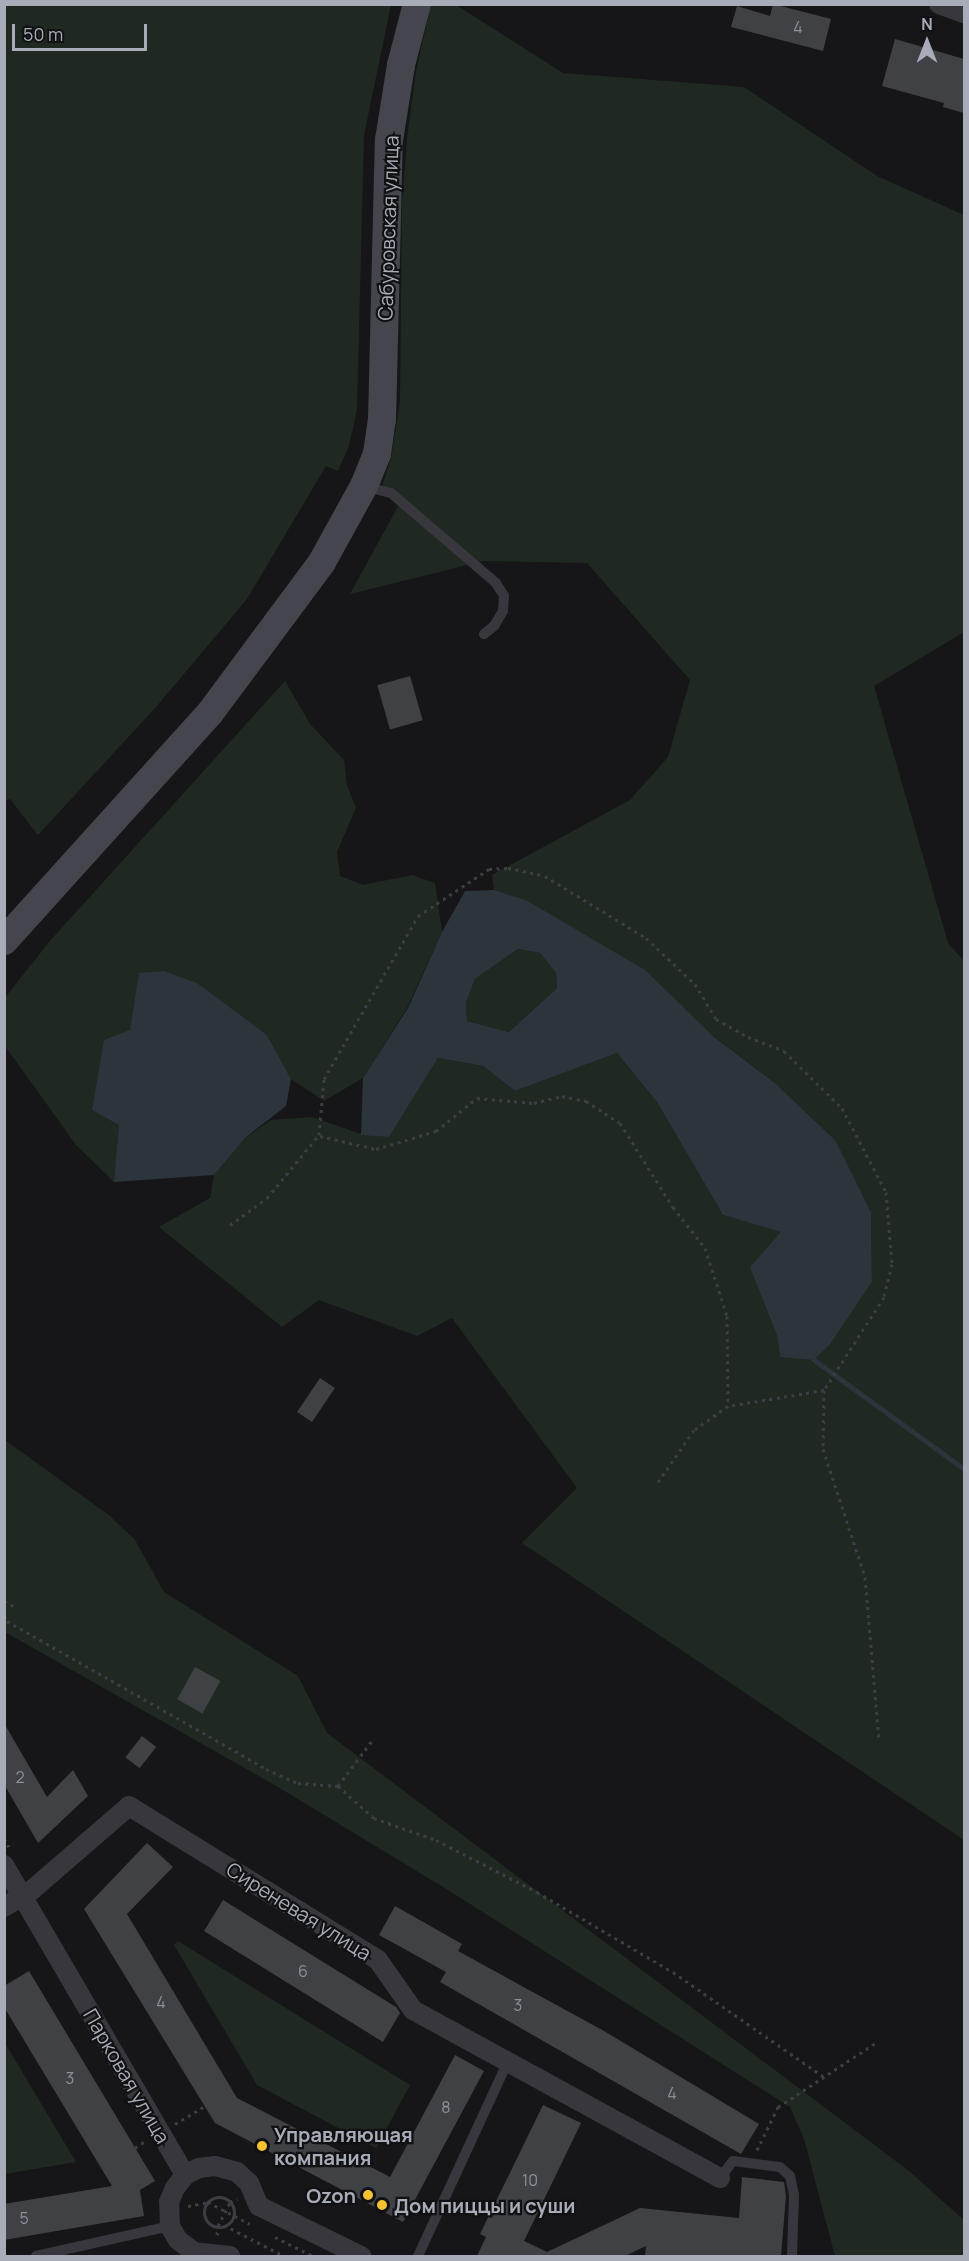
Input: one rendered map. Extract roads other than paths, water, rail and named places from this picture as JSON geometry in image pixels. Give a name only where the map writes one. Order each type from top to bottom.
[{"type":"street","name":"Сабуровская улица","points":[[4,941],[210,713],[322,562],[364,486],[377,453],[382,420],[390,140],[401,65],[417,4]]},
{"type":"street","points":[[939,4],[964,13]]},
{"type":"street","name":"Сиреневая улица","points":[[4,1907],[22,1897],[129,1806],[378,1960],[413,2010],[720,2178]]},
{"type":"street","name":"Парковая улица","points":[[4,1865],[185,2175]]},
{"type":"street","points":[[223,2256],[190,2250],[169,2218],[171,2194],[185,2175],[207,2166],[222,2166],[244,2177],[259,2206],[361,2256]]},
{"type":"lane","points":[[364,486],[391,493],[496,583],[504,596],[503,611],[494,626],[484,634]]},
{"type":"lane","points":[[418,2256],[508,2061]]},
{"type":"lane","points":[[720,2178],[734,2161],[780,2167],[789,2176],[794,2195],[792,2256]]},
{"type":"lane","points":[[36,2256],[169,2218]]},
{"type":"waterway","points":[[814,1360],[964,1469]]},
{"type":"place","name":"Управляющая компания","points":[[262,2146]]},
{"type":"place","name":"Ozon","points":[[368,2195]]},
{"type":"place","name":"Дом пиццы и суши","points":[[382,2205]]}]
